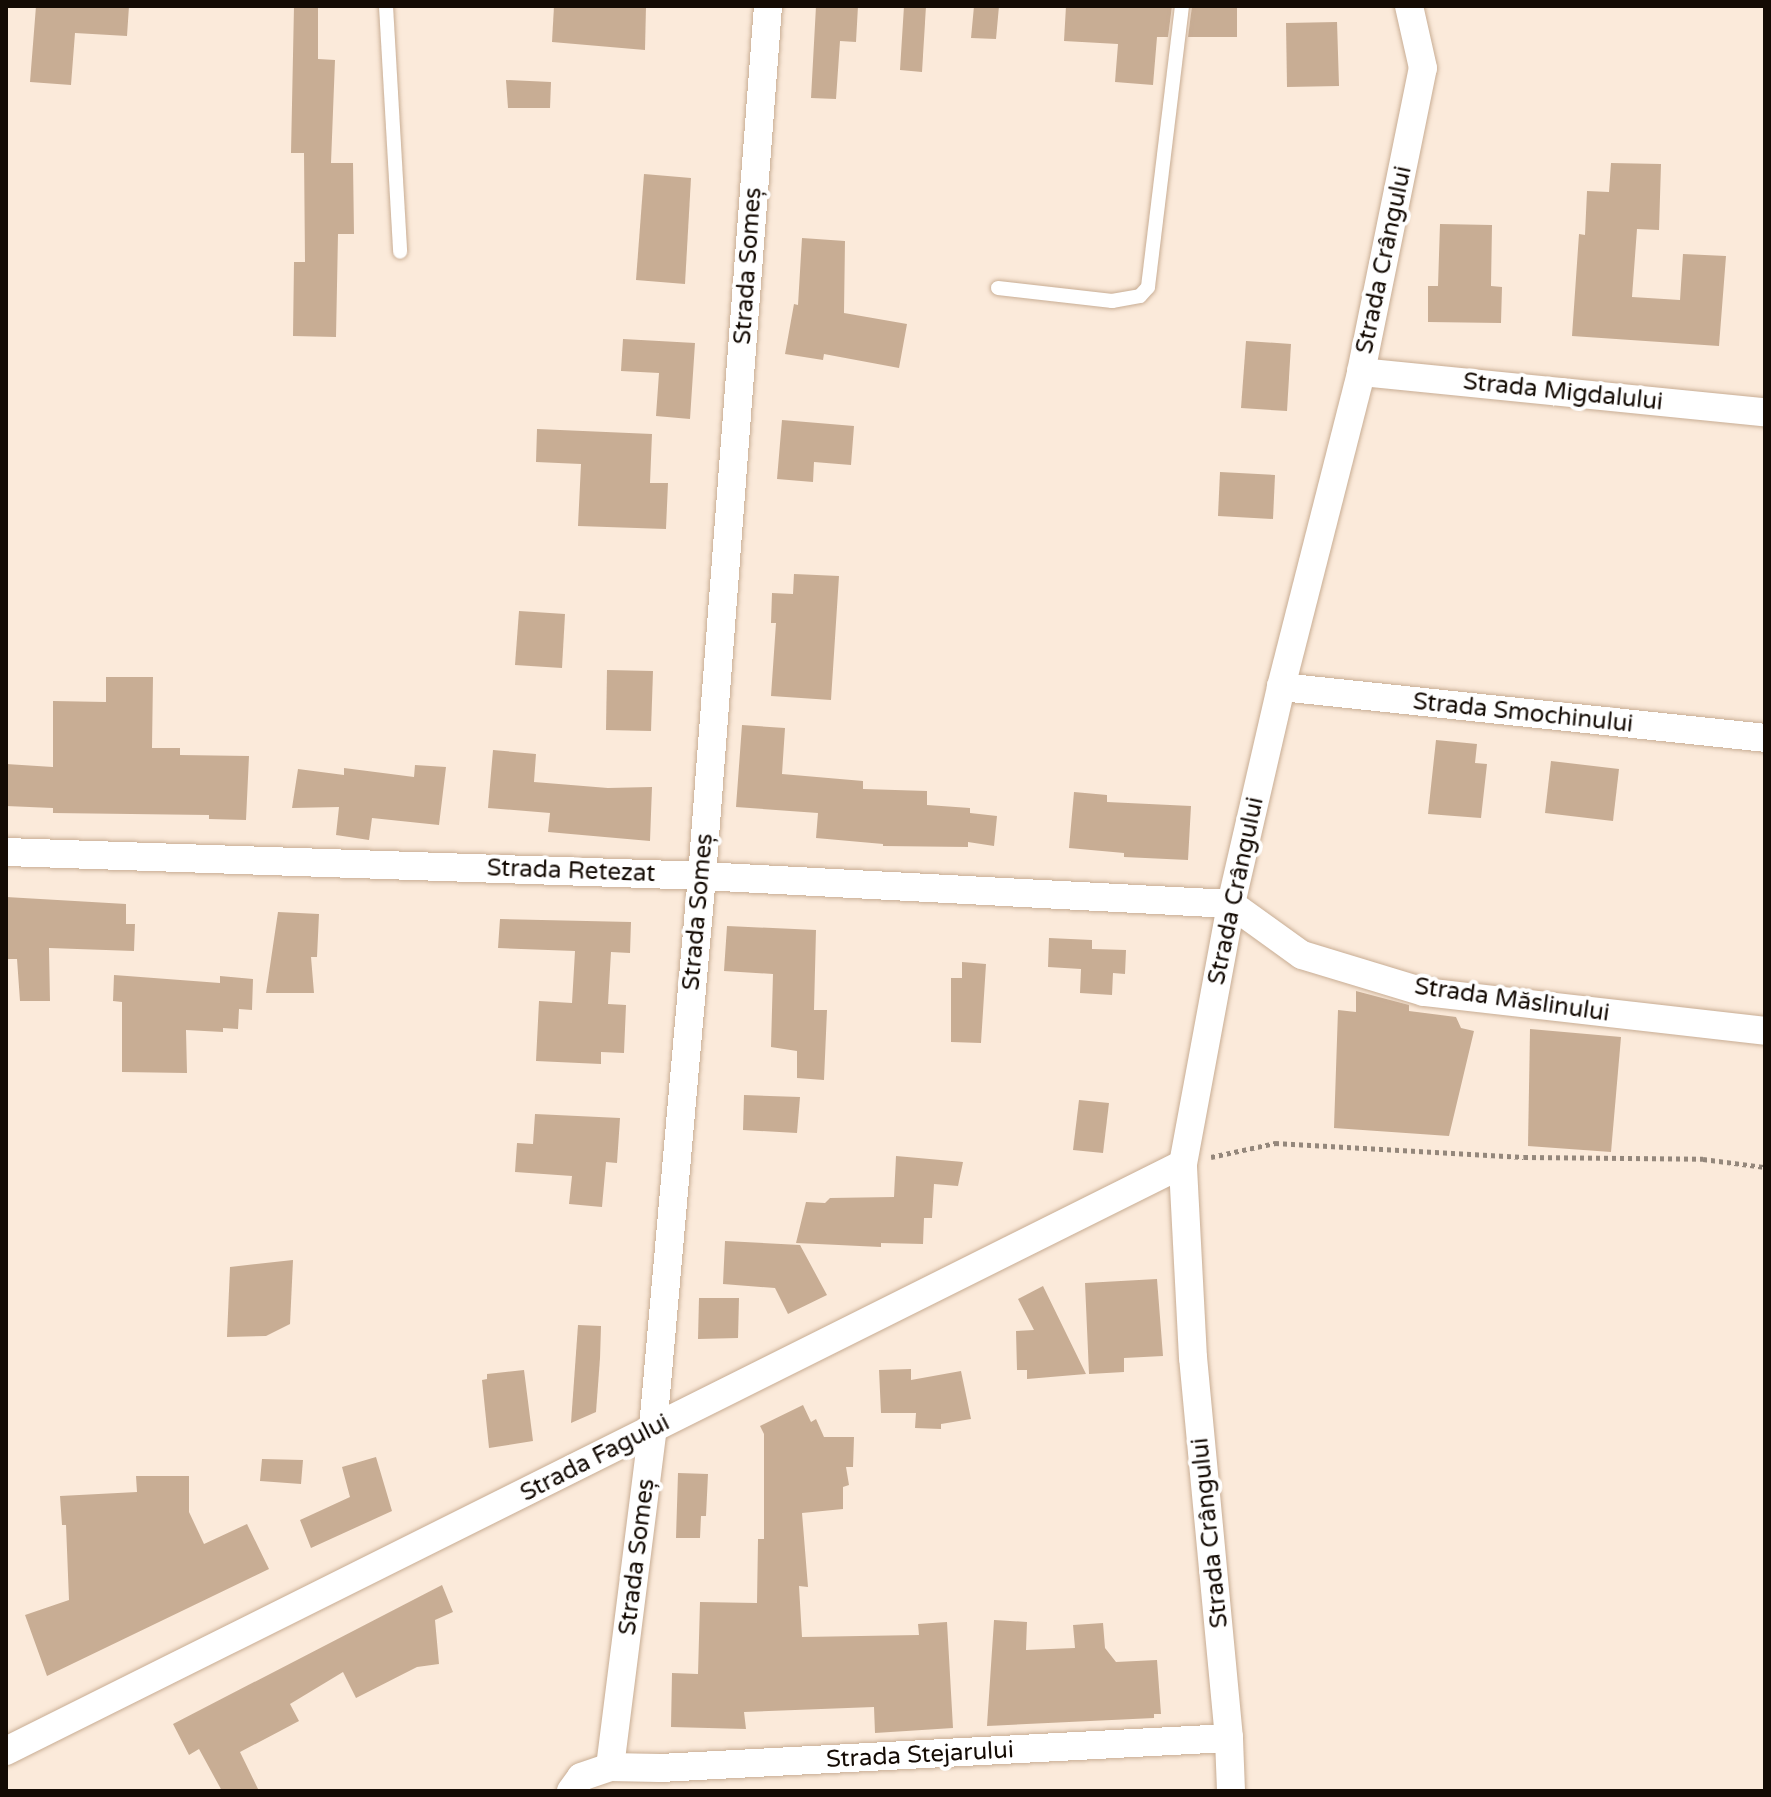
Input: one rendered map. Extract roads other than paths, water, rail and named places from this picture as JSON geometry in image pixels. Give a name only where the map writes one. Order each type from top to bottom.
[{"type":"street","name":"Strada Someș","points":[[610,1767],[653,1428],[702,876],[768,6]]},
{"type":"street","name":"Strada Crângului","points":[[1231,1791],[1229,1738],[1193,1358],[1183,1164],[1231,904],[1281,687],[1361,372],[1423,68],[1409,6]]},
{"type":"street","name":"Strada Migdalului","points":[[1361,372],[1765,412]]},
{"type":"street","name":"Strada Smochinului","points":[[1281,687],[1765,738]]},
{"type":"street","name":"Strada Retezat","points":[[6,852],[702,876],[1231,904]]},
{"type":"street","name":"Strada Măslinului","points":[[1231,904],[1302,955],[1424,992],[1765,1031]]},
{"type":"street","name":"Strada Fagului","points":[[6,1751],[1183,1164]]},
{"type":"street","name":"Strada Stejarului","points":[[610,1767],[660,1768],[1229,1738]]},
{"type":"street","points":[[571,1791],[581,1777],[610,1767]]},
{"type":"lane","points":[[386,6],[400,252]]},
{"type":"lane","points":[[998,288],[1112,301],[1140,296],[1148,287],[1182,6]]}]
